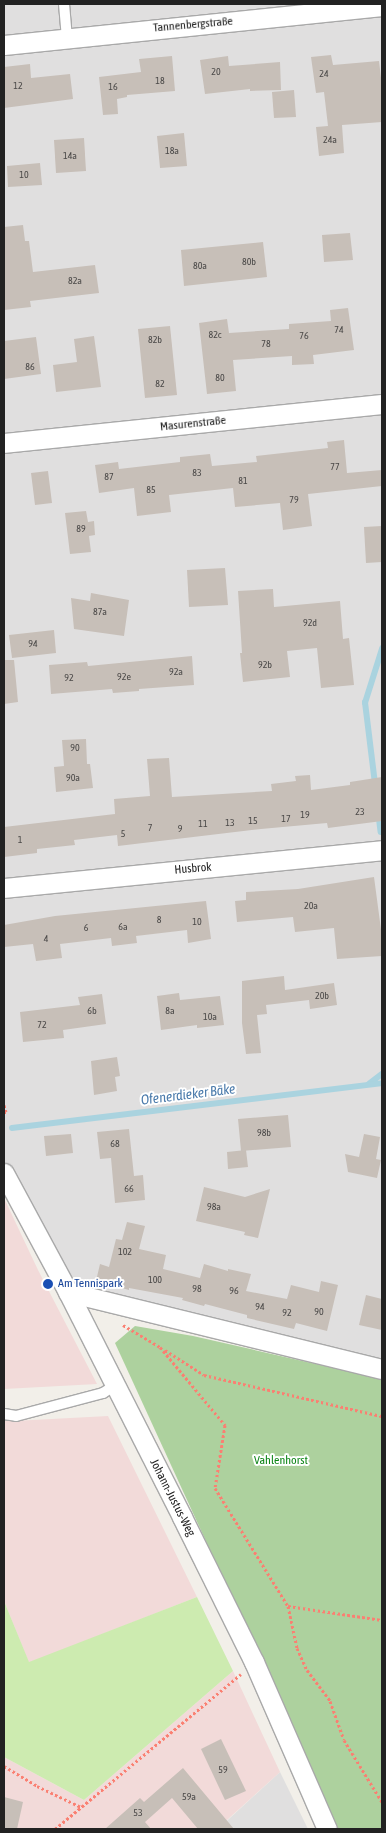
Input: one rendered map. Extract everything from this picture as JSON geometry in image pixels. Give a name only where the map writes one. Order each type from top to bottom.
[{"type":"street","name":"Tannenbergstraße","points":[[4,45],[382,6]]},
{"type":"street","name":"Masurenstraße","points":[[4,443],[382,404]]},
{"type":"street","name":"Husbrok","points":[[4,888],[382,850]]},
{"type":"street","name":"Johann-Justus-Weg","points":[[4,1173],[68,1292],[254,1662],[328,1829]]},
{"type":"street","points":[[68,1292],[382,1369]]},
{"type":"lane","points":[[64,4],[67,38]]},
{"type":"lane","points":[[4,1414],[16,1416],[103,1392],[114,1386]]},
{"type":"path","points":[[4,1106],[6,1112],[4,1112]]},
{"type":"path","points":[[118,1322],[204,1375],[382,1416]]},
{"type":"path","points":[[160,1347],[226,1425],[215,1488],[288,1606],[297,1648],[306,1670],[330,1701],[344,1740],[382,1802]]},
{"type":"path","points":[[288,1606],[382,1620]]},
{"type":"path","points":[[55,1829],[254,1662]]},
{"type":"path","points":[[4,1766],[37,1786],[81,1808]]},
{"type":"shaded area","points":[[4,4],[382,4],[382,1369],[68,1292],[4,1170]]},
{"type":"shaded area","points":[[4,1198],[38,1270],[97,1384],[4,1389]]},
{"type":"shaded area","points":[[108,1416],[197,1597],[29,1663],[4,1601],[4,1419],[14,1421]]},
{"type":"shaded area","points":[[233,1671],[280,1772],[217,1829],[4,1829],[4,1757],[84,1800]]},
{"type":"shaded area","points":[[280,1772],[308,1829],[218,1829]]},
{"type":"green space","name":"Vahlenhorst","points":[[135,1326],[193,1336],[382,1379],[382,1829],[338,1829],[115,1343]]},
{"type":"green space","points":[[197,1597],[233,1671],[84,1800],[4,1757],[4,1601],[29,1662]]},
{"type":"building","points":[[331,55],[333,65],[379,61],[382,86],[382,122],[342,125],[344,153],[319,156],[316,127],[328,126],[324,92],[316,93],[311,57]]},
{"type":"building","points":[[172,56],[175,91],[127,95],[127,97],[117,99],[118,114],[103,115],[99,77],[141,72],[139,59]]},
{"type":"building","points":[[228,56],[229,66],[280,62],[281,90],[250,91],[250,89],[205,94],[200,60]]},
{"type":"building","points":[[30,64],[31,78],[70,74],[73,99],[4,108],[4,67]]},
{"type":"building","points":[[294,90],[296,117],[274,118],[272,92]]},
{"type":"building","points":[[184,133],[187,166],[160,168],[157,136]]},
{"type":"building","points":[[84,138],[86,171],[56,173],[54,140]]},
{"type":"building","points":[[40,163],[42,185],[8,187],[7,166]]},
{"type":"building","points":[[23,225],[25,241],[29,241],[33,272],[95,265],[99,293],[30,301],[31,307],[4,310],[4,227]]},
{"type":"building","points":[[350,233],[353,260],[324,262],[322,235]]},
{"type":"building","points":[[263,242],[267,277],[184,286],[181,250]]},
{"type":"building","points":[[348,308],[354,350],[313,355],[314,364],[292,365],[292,356],[233,360],[236,391],[207,394],[199,323],[227,319],[229,333],[289,329],[289,324],[331,321],[330,310]]},
{"type":"building","points":[[170,326],[177,395],[145,398],[138,329]]},
{"type":"building","points":[[94,336],[101,387],[56,392],[53,365],[77,362],[74,339]]},
{"type":"building","points":[[36,337],[41,374],[4,379],[4,341]]},
{"type":"building","points":[[344,440],[347,473],[382,470],[382,486],[308,494],[312,526],[283,530],[280,503],[235,507],[233,488],[169,495],[171,512],[137,516],[134,488],[99,493],[95,465],[118,462],[119,469],[180,462],[180,457],[210,454],[212,466],[257,462],[256,456],[328,448],[327,442]]},
{"type":"building","points":[[48,471],[52,503],[35,505],[31,473]]},
{"type":"building","points":[[86,511],[88,522],[94,521],[95,535],[89,536],[91,552],[70,554],[65,513]]},
{"type":"building","points":[[382,526],[382,562],[366,563],[364,527]]},
{"type":"building","points":[[225,568],[228,605],[189,607],[187,570]]},
{"type":"building","points":[[273,589],[274,607],[340,601],[343,639],[349,638],[354,685],[321,688],[317,648],[287,651],[290,677],[243,682],[238,591]]},
{"type":"building","points":[[91,593],[129,600],[124,636],[74,629],[71,598],[90,601]]},
{"type":"building","points":[[54,630],[56,653],[12,658],[9,635]]},
{"type":"building","points":[[192,656],[194,685],[113,693],[112,689],[51,694],[49,665],[87,662],[88,666]]},
{"type":"building","points":[[4,660],[14,660],[18,702],[4,704]]},
{"type":"building","points":[[86,739],[87,764],[90,764],[93,788],[56,792],[54,767],[64,766],[62,740]]},
{"type":"building","points":[[169,758],[172,797],[272,791],[271,784],[296,781],[295,776],[310,775],[311,790],[350,785],[350,782],[382,777],[382,821],[328,828],[327,823],[261,829],[118,846],[117,835],[74,840],[75,845],[37,849],[37,853],[4,857],[4,827],[115,814],[114,799],[150,796],[147,759]]},
{"type":"building","points":[[374,877],[382,937],[382,956],[337,959],[334,928],[295,932],[293,917],[237,922],[235,901],[246,900],[246,892],[298,889]]},
{"type":"building","points":[[206,901],[211,939],[188,943],[187,930],[136,936],[137,943],[112,946],[111,938],[60,944],[62,958],[36,961],[33,944],[4,947],[4,925],[55,916]]},
{"type":"building","points":[[284,976],[285,990],[334,983],[337,1005],[310,1009],[309,1000],[266,1005],[267,1014],[257,1015],[261,1053],[246,1054],[242,1023],[242,981]]},
{"type":"building","points":[[179,993],[180,1000],[220,996],[224,1025],[197,1028],[197,1025],[161,1030],[157,996]]},
{"type":"building","points":[[102,994],[106,1024],[63,1030],[64,1038],[23,1042],[20,1012],[80,1005],[78,997]]},
{"type":"building","points":[[117,1057],[120,1076],[115,1077],[117,1091],[94,1095],[91,1061]]},
{"type":"building","points":[[288,1115],[291,1147],[241,1151],[238,1119]]},
{"type":"building","points":[[129,1129],[134,1176],[143,1175],[145,1200],[115,1203],[111,1158],[100,1159],[97,1132]]},
{"type":"building","points":[[71,1134],[73,1153],[46,1156],[44,1136]]},
{"type":"building","points":[[364,1134],[380,1137],[376,1159],[381,1160],[377,1178],[348,1172],[345,1154],[359,1157]]},
{"type":"building","points":[[246,1150],[248,1167],[228,1169],[227,1152]]},
{"type":"building","points":[[204,1187],[245,1197],[270,1189],[258,1238],[244,1235],[245,1232],[196,1221]]},
{"type":"building","points":[[127,1222],[145,1226],[139,1249],[166,1255],[163,1269],[200,1278],[204,1264],[228,1271],[228,1269],[251,1274],[246,1291],[287,1299],[291,1285],[319,1292],[321,1281],[338,1285],[327,1331],[296,1323],[294,1329],[247,1318],[247,1315],[205,1304],[204,1306],[182,1300],[183,1298],[129,1288],[129,1290],[96,1281],[100,1264],[109,1267],[116,1239],[122,1240]]},
{"type":"building","points":[[366,1295],[382,1299],[382,1330],[359,1325]]},
{"type":"building","points":[[221,1739],[246,1791],[225,1800],[201,1749]]},
{"type":"building","points":[[183,1768],[234,1829],[198,1829],[172,1798],[145,1822],[151,1829],[105,1829],[140,1798],[144,1802]]},
{"type":"building","points":[[4,1797],[23,1802],[17,1829],[4,1829]]},
{"type":"waterway","name":"Ofenerdieker Bäke","points":[[375,784],[365,703],[382,649]]},
{"type":"waterway","name":"Ofenerdieker Bäke","points":[[379,815],[381,832]]},
{"type":"waterway","points":[[369,1084],[382,1074]]},
{"type":"waterway","name":"Ofenerdieker Bäke","points":[[12,1128],[382,1083]]},
{"type":"place","name":"Am Tennispark","points":[[48,1284]]}]
